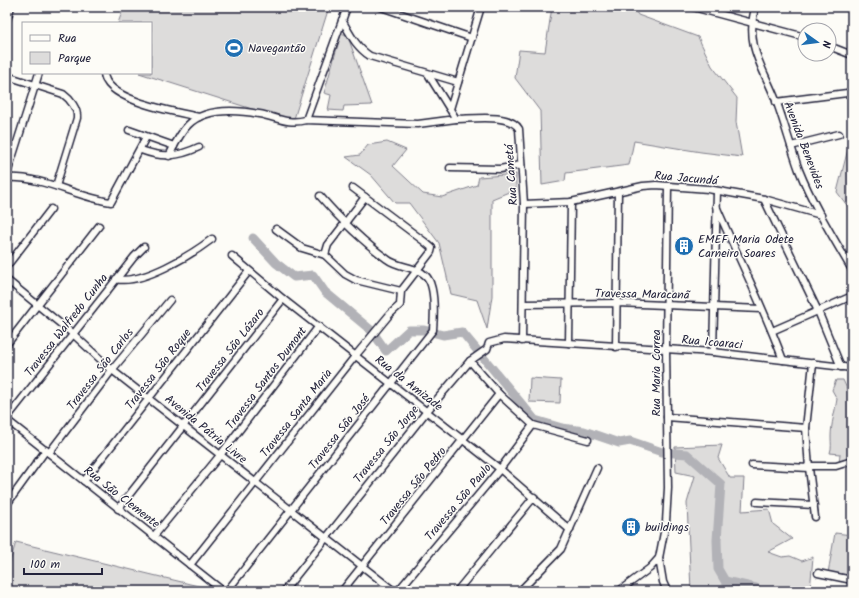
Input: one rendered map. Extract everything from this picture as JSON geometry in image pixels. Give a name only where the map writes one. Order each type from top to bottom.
[{"type":"street","points":[[7,20],[11,7]]},
{"type":"street","points":[[306,120],[347,7]]},
{"type":"street","points":[[381,7],[472,38]]},
{"type":"street","points":[[450,109],[481,7]]},
{"type":"street","points":[[693,7],[797,35]]},
{"type":"street","name":"Avenida Benevides","points":[[755,7],[752,22],[754,49],[776,102],[799,170],[821,215],[852,270]]},
{"type":"street","points":[[342,20],[362,51],[370,56],[458,82]]},
{"type":"street","points":[[837,49],[852,55]]},
{"type":"street","points":[[7,174],[40,74]]},
{"type":"street","points":[[104,74],[104,78],[109,86],[120,94],[161,108],[199,117]]},
{"type":"street","points":[[428,74],[456,119]]},
{"type":"street","points":[[7,76],[63,94],[68,97],[78,113],[78,118],[56,186]]},
{"type":"street","points":[[776,102],[851,91]]},
{"type":"street","name":"Rua Cametá","points":[[199,117],[216,113],[232,112],[259,114],[290,123],[306,120],[418,124],[456,119],[499,118],[513,122],[519,129],[524,204],[522,341]]},
{"type":"street","points":[[169,156],[187,126],[199,117]]},
{"type":"street","points":[[129,130],[174,146]]},
{"type":"street","points":[[791,146],[839,134]]},
{"type":"street","points":[[7,178],[19,177],[111,202],[146,137]]},
{"type":"street","points":[[140,150],[169,156],[187,153],[199,148]]},
{"type":"street","points":[[450,168],[494,169],[521,165]]},
{"type":"street","name":"Rua Jacundá","points":[[524,204],[571,202],[643,186],[668,186],[717,191],[764,199],[821,215]]},
{"type":"street","name":"Rua Maria Correa","points":[[659,558],[666,522],[668,456],[666,349],[668,305],[668,186]]},
{"type":"street","points":[[276,229],[302,248],[325,254],[345,274],[356,280],[401,291],[431,252],[432,248],[353,188]]},
{"type":"street","points":[[713,352],[716,307],[717,191]]},
{"type":"street","points":[[616,347],[618,192]]},
{"type":"street","points":[[320,196],[344,223],[387,259],[398,266],[418,270]]},
{"type":"street","points":[[325,254],[328,245],[365,197]]},
{"type":"street","points":[[764,199],[818,311],[841,367]]},
{"type":"street","points":[[569,343],[571,202]]},
{"type":"street","points":[[716,206],[772,331],[783,360]]},
{"type":"street","points":[[7,266],[51,209]]},
{"type":"street","points":[[7,344],[99,226]]},
{"type":"street","points":[[116,279],[126,281],[142,278],[195,252],[212,239]]},
{"type":"street","name":"Travessa Walfredo Cunha","points":[[7,419],[116,279],[144,247]]},
{"type":"street","name":"Rua da Amizade","points":[[232,256],[283,299],[500,469],[534,497],[570,530]]},
{"type":"street","name":"Travessa São José","points":[[227,591],[431,333],[435,308],[430,281],[426,275],[418,270]]},
{"type":"street","name":"Travessa São Roque","points":[[84,481],[249,271]]},
{"type":"street","name":"Avenida Pátria Livre","points":[[7,280],[38,304],[112,370],[149,397],[291,511],[394,591]]},
{"type":"street","name":"Travessa Santa Maria","points":[[190,565],[356,355],[390,314],[400,305],[401,291]]},
{"type":"street","points":[[772,331],[852,296]]},
{"type":"street","name":"Travessa São Lázaro","points":[[118,509],[283,299]]},
{"type":"street","name":"Travessa São Carlos","points":[[7,504],[112,370],[170,300]]},
{"type":"street","name":"Travessa Maracanã","points":[[523,304],[668,305],[761,309]]},
{"type":"street","name":"Travessa Santos Dumont","points":[[154,536],[221,454],[319,326]]},
{"type":"street","name":"Travessa São Jorge","points":[[284,591],[427,411],[470,361],[484,351],[489,343],[494,340],[522,341]]},
{"type":"street","name":"Rua Icoaraci","points":[[522,341],[713,352],[852,368]]},
{"type":"street","points":[[470,361],[499,394],[533,425],[588,440]]},
{"type":"street","points":[[813,363],[806,428],[815,517]]},
{"type":"street","name":"Travessa São Pedro","points":[[342,591],[499,394]]},
{"type":"street","points":[[667,417],[806,428]]},
{"type":"street","name":"Rua São Clemente","points":[[7,419],[118,509],[223,591]]},
{"type":"street","name":"Travessa São Paulo","points":[[398,591],[500,469],[533,425]]},
{"type":"street","points":[[752,465],[809,467],[836,466],[852,460]]},
{"type":"street","points":[[520,591],[561,548],[597,468]]},
{"type":"street","points":[[457,591],[534,497]]},
{"type":"street","points":[[757,502],[814,505]]},
{"type":"street","points":[[622,590],[650,568],[659,558]]},
{"type":"street","points":[[659,558],[663,582],[667,591]]},
{"type":"street","points":[[818,574],[852,580]]},
{"type":"green space","name":"Navegantão","points":[[124,7],[329,7],[293,122],[142,74],[152,74],[152,22],[118,22]]},
{"type":"green space","points":[[552,7],[633,7],[638,15],[698,37],[712,66],[737,98],[736,122],[742,157],[634,141],[629,165],[566,173],[565,181],[542,185],[540,111],[515,78],[519,50],[545,52]]},
{"type":"green space","points":[[341,34],[347,34],[372,105],[344,106],[343,111],[328,110],[331,95],[324,93]]},
{"type":"green space","points":[[852,133],[852,208],[849,208],[837,192]]},
{"type":"green space","points":[[387,142],[406,150],[393,166],[423,194],[442,197],[477,185],[479,177],[516,174],[516,189],[492,199],[492,296],[487,329],[477,300],[451,294],[439,243],[409,203],[395,203],[371,175],[346,157],[360,155],[368,145]]},
{"type":"green space","points":[[530,378],[561,380],[560,403],[529,402]]},
{"type":"green space","points":[[836,380],[843,380],[849,393],[852,394],[852,457],[839,463],[840,454],[830,453],[832,427],[837,399],[832,390]]},
{"type":"green space","points":[[722,445],[718,458],[730,478],[744,478],[742,511],[769,509],[773,524],[792,539],[768,552],[782,557],[790,556],[802,561],[813,557],[810,591],[691,591],[687,503],[695,476],[676,472],[675,447]]},
{"type":"green space","points":[[835,533],[852,535],[852,577],[828,573]]},
{"type":"green space","points":[[16,542],[219,591],[7,591],[7,572]]},
{"type":"waterway","points":[[253,238],[276,263],[294,277],[313,275],[325,292],[372,331],[386,351],[409,330],[424,330],[443,335],[462,332],[535,420],[562,428],[584,431],[619,443],[630,441],[662,452],[687,454],[721,484],[717,540],[718,569],[725,581],[756,588],[758,591]]},
{"type":"place","name":"Navegantão","points":[[234,48]]},
{"type":"place","name":"EMEF Maria Odete Carneiro Soares","points":[[684,246]]},
{"type":"place","name":"buildings","points":[[631,527]]}]
